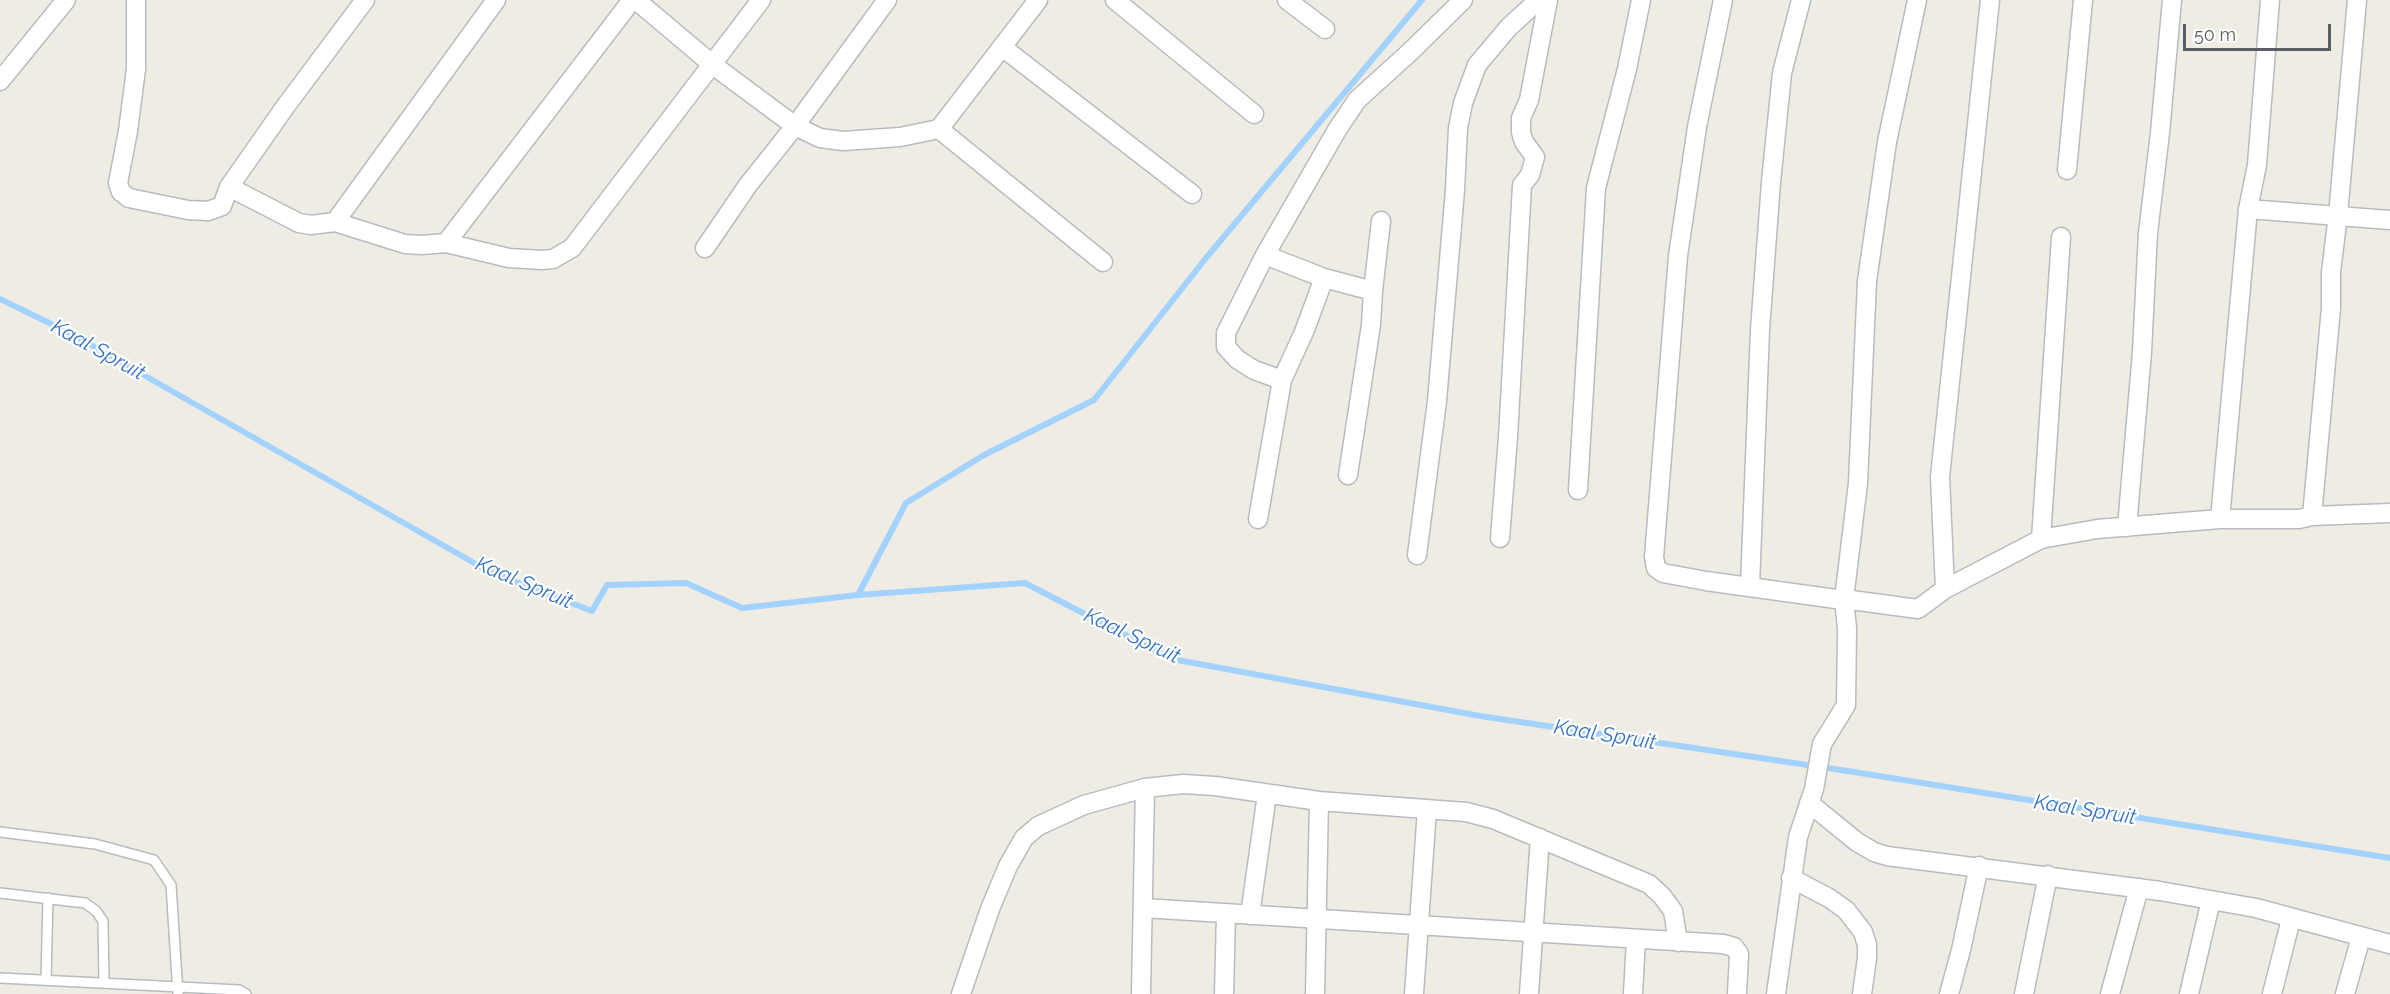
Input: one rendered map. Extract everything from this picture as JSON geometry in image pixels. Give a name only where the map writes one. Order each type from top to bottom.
[{"type":"street","points":[[0,81],[66,0]]},
{"type":"street","points":[[136,0],[136,69],[119,188],[124,195],[134,200],[188,210],[208,211],[222,206],[229,187],[365,0]]},
{"type":"street","points":[[335,222],[496,0]]},
{"type":"street","points":[[446,243],[634,0],[713,65],[795,126],[820,138],[843,141],[900,137],[939,129],[1038,0]]},
{"type":"street","points":[[229,187],[299,223],[310,225],[335,222],[405,244],[446,243],[509,258],[553,259],[572,248],[713,65],[760,0]]},
{"type":"street","points":[[705,248],[748,185],[795,126],[887,0]]},
{"type":"street","points":[[1115,0],[1254,114]]},
{"type":"street","points":[[1287,0],[1325,29]]},
{"type":"street","points":[[1282,380],[1244,364],[1226,347],[1226,333],[1230,324],[1265,255],[1337,130],[1357,100],[1462,0]]},
{"type":"street","points":[[1500,538],[1522,185],[1530,175],[1535,157],[1524,142],[1521,118],[1529,100],[1546,0]]},
{"type":"street","points":[[1417,555],[1437,401],[1448,290],[1458,128],[1463,103],[1477,65],[1509,27],[1532,6],[1546,0]]},
{"type":"street","points":[[1578,490],[1596,188],[1627,69],[1641,0]]},
{"type":"street","points":[[1723,0],[1697,127],[1678,256],[1654,557],[1656,568],[1663,573],[1815,597],[1918,609],[1945,590],[2041,539],[2097,529],[2220,519],[2299,519],[2312,516],[2390,513]]},
{"type":"street","points":[[1750,586],[1760,330],[1771,182],[1782,73],[1801,0]]},
{"type":"street","points":[[1776,994],[1798,837],[1811,796],[1822,744],[1845,705],[1848,674],[1844,599],[1858,483],[1867,281],[1887,142],[1917,0]]},
{"type":"street","points":[[1945,590],[1940,477],[1990,0]]},
{"type":"street","points":[[2067,170],[2083,0]]},
{"type":"street","points":[[2127,526],[2142,352],[2148,233],[2172,0]]},
{"type":"street","points":[[2220,519],[2248,209],[2257,165],[2270,0]]},
{"type":"street","points":[[2312,516],[2331,308],[2331,272],[2357,0]]},
{"type":"street","points":[[1002,47],[1192,194]]},
{"type":"street","points":[[939,129],[1103,262]]},
{"type":"street","points":[[2248,209],[2390,220]]},
{"type":"street","points":[[1348,475],[1371,325],[1381,221]]},
{"type":"street","points":[[2041,539],[2061,237]]},
{"type":"street","points":[[1265,255],[1324,278],[1373,291]]},
{"type":"street","points":[[1258,519],[1282,380],[1304,332],[1324,278]]},
{"type":"street","points":[[961,994],[990,909],[1008,866],[1024,838],[1038,826],[1084,805],[1145,788],[1183,784],[1215,786],[1319,801],[1427,809],[1493,819],[1649,884],[1673,911],[1678,942]]},
{"type":"street","points":[[1141,994],[1145,788]]},
{"type":"street","points":[[1250,915],[1267,794]]},
{"type":"street","points":[[1811,796],[1857,842],[1874,852],[1887,856],[2048,875],[2211,900],[2256,908],[2390,944]]},
{"type":"street","points":[[1316,994],[1319,801]]},
{"type":"street","points":[[1414,994],[1427,809]]},
{"type":"street","points":[[1529,994],[1540,838]]},
{"type":"street","points":[[1949,994],[1979,866]]},
{"type":"street","points":[[2024,994],[2048,875]]},
{"type":"street","points":[[1791,878],[1837,904],[1856,920],[1867,945],[1862,994]]},
{"type":"street","points":[[2110,994],[2139,888]]},
{"type":"street","points":[[2189,994],[2211,900]]},
{"type":"street","points":[[1143,908],[1723,944],[1734,947],[1740,958],[1737,994]]},
{"type":"street","points":[[1224,994],[1226,913]]},
{"type":"street","points":[[2272,994],[2291,919]]},
{"type":"street","points":[[2345,994],[2361,937]]},
{"type":"street","points":[[1633,994],[1636,939]]},
{"type":"lane","points":[[0,832],[95,844],[154,860],[171,885],[178,990]]},
{"type":"lane","points":[[0,894],[85,903],[96,911],[103,921],[104,983]]},
{"type":"lane","points":[[46,980],[48,898]]},
{"type":"lane","points":[[0,978],[104,983],[178,990],[239,990],[246,994]]},
{"type":"waterway","points":[[858,595],[906,503],[984,455],[1094,400],[1206,258],[1422,0]]},
{"type":"waterway","name":"Kaal Spruit","points":[[0,299],[68,332],[490,572],[592,611],[607,585],[686,583],[742,608],[858,595],[1025,583],[1172,659],[1480,716],[1854,772],[2390,858]]}]
